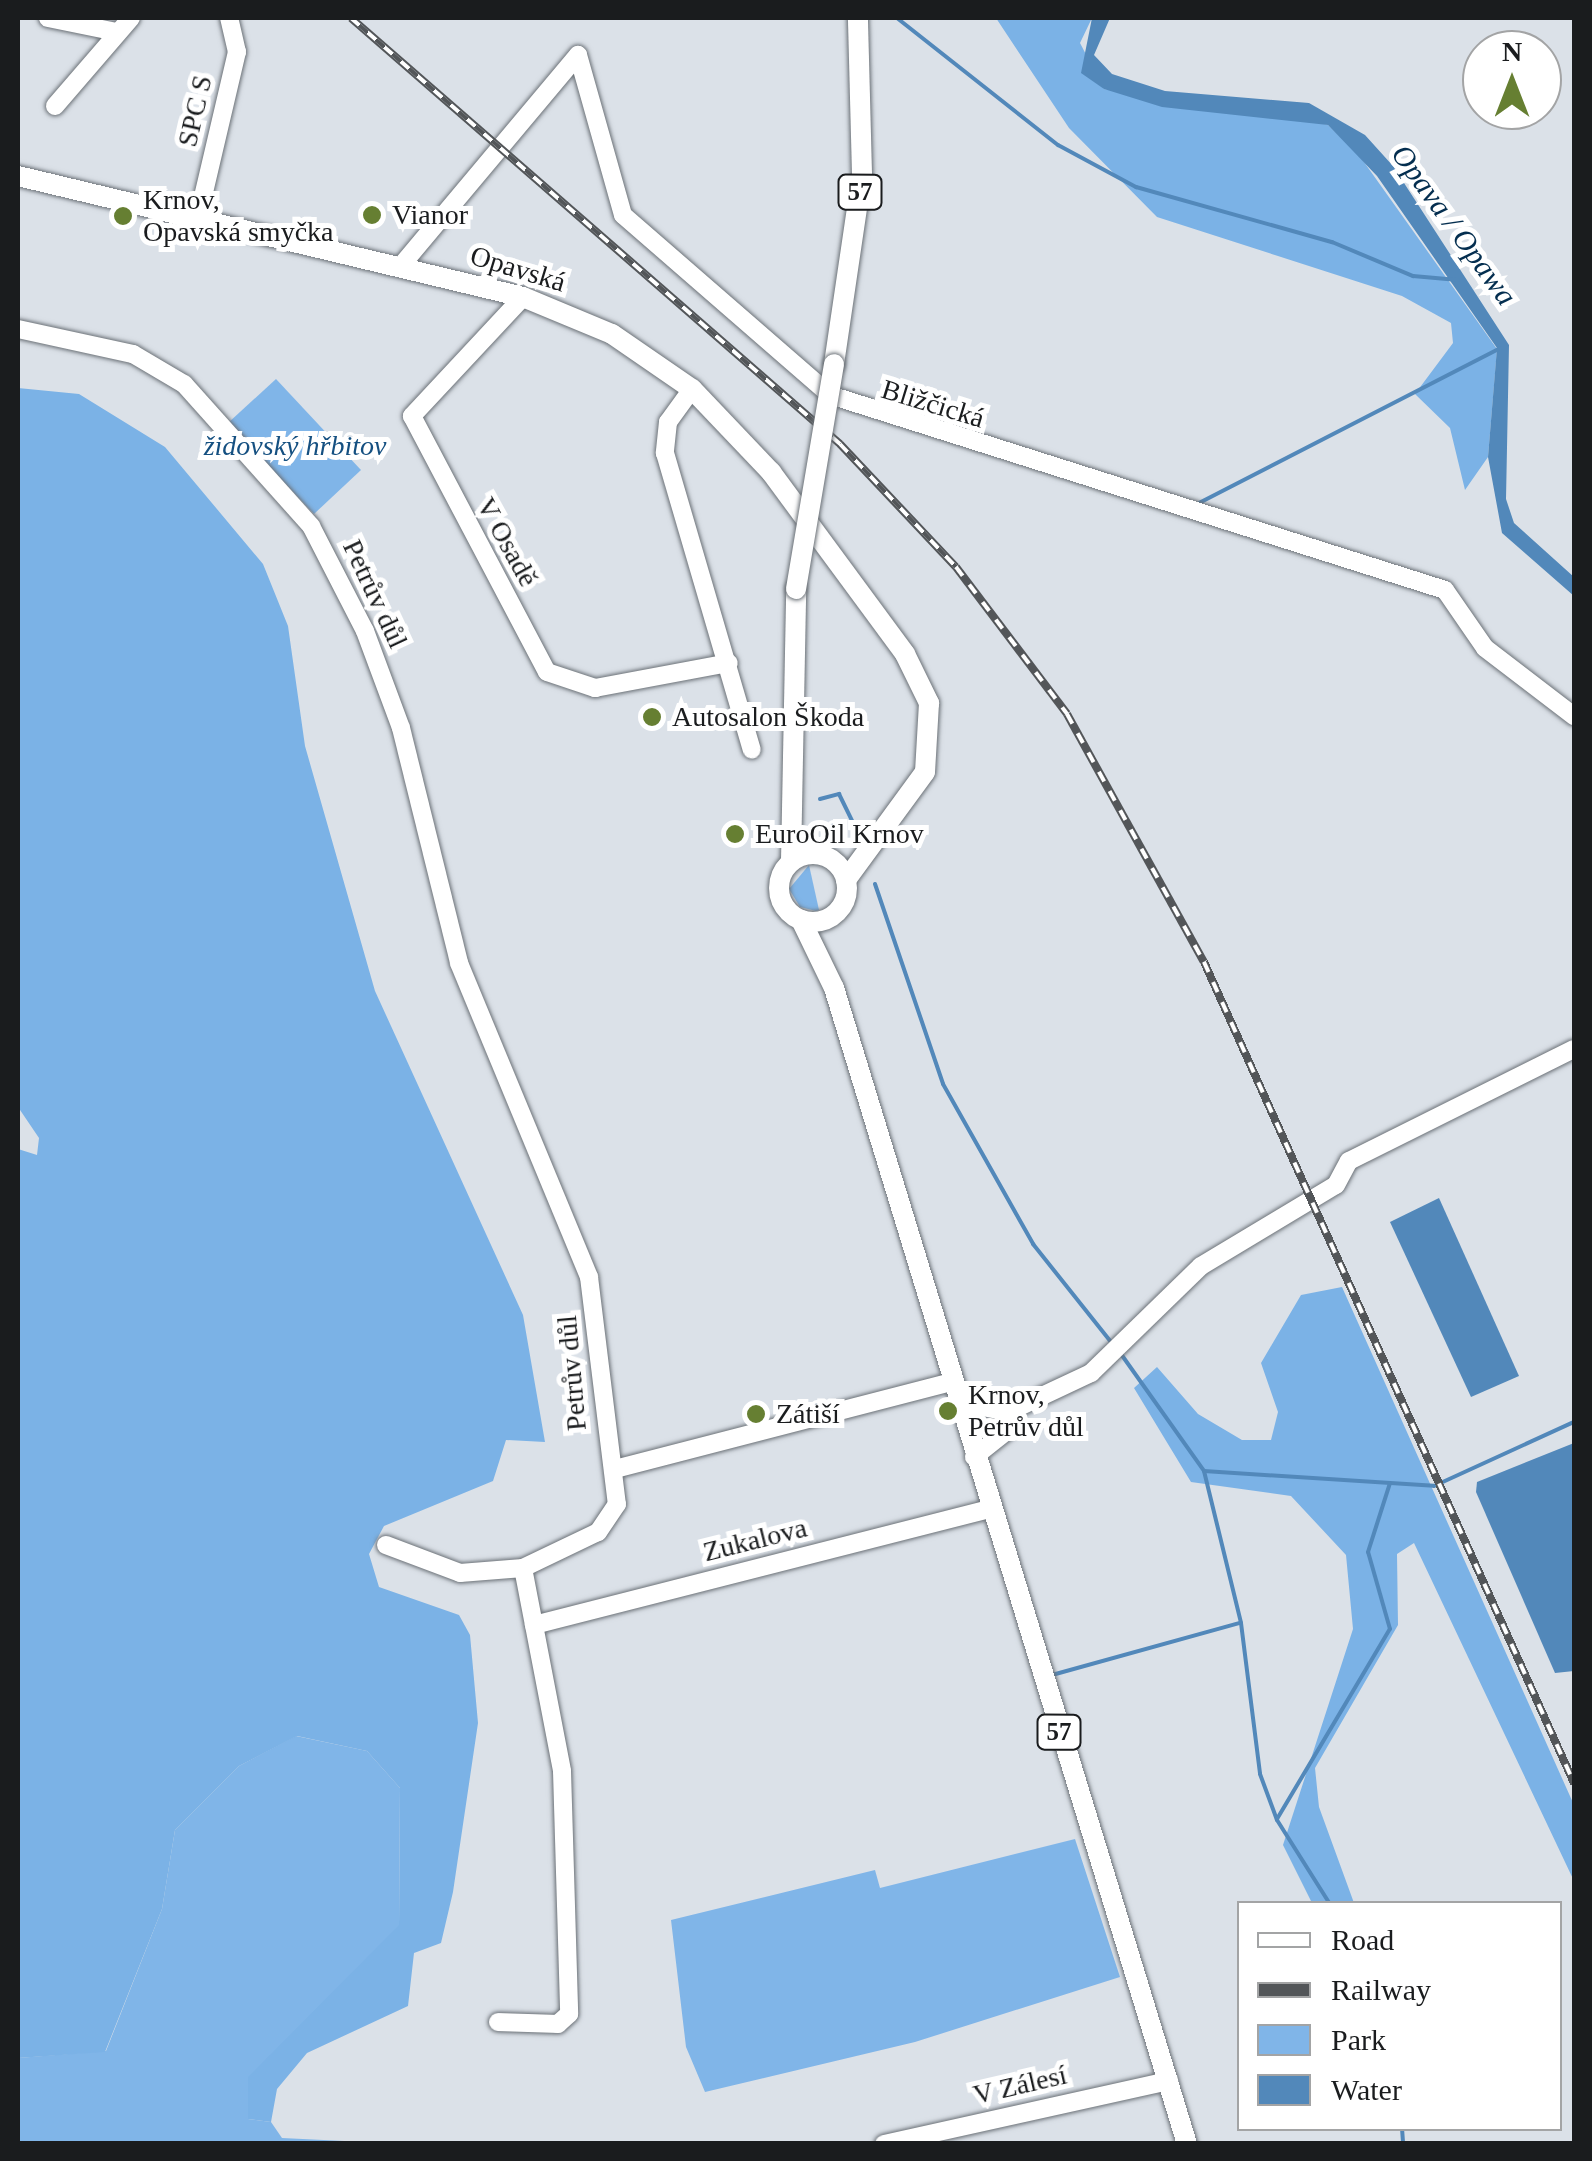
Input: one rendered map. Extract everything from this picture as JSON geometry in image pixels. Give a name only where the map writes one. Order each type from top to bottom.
[{"type":"main road","name":"57","points":[[858,18],[862,174],[796,589],[796,796],[791,861],[779,893],[801,920],[834,988],[989,1509],[1187,2144]]},
{"type":"main road","name":"Opavská","points":[[18,176],[523,296],[612,334],[692,389],[771,472],[924,689],[932,724],[927,765],[846,880]]},
{"type":"main road","name":"57","points":[[796,796],[824,856],[846,880],[830,917],[834,988]]},
{"type":"main road","points":[[791,861],[824,856],[875,834]]},
{"type":"main road","points":[[801,920],[830,917]]},
{"type":"street","points":[[48,18],[117,32]]},
{"type":"street","points":[[55,106],[131,18]]},
{"type":"street","name":"SPC S","points":[[198,218],[237,52],[228,18]]},
{"type":"street","name":"Bližčická","points":[[400,266],[578,55],[623,214],[830,395],[1445,590],[1486,648],[1574,716]]},
{"type":"street","name":"V Osadě","points":[[523,296],[412,416],[547,672],[596,688],[729,663]]},
{"type":"street","name":"Petrův důl","points":[[18,329],[133,354],[184,384],[311,526],[366,632],[401,728],[460,962],[584,1261],[618,1504],[598,1532],[524,1568]]},
{"type":"street","points":[[692,389],[670,417],[664,448],[752,750]]},
{"type":"street","points":[[615,1469],[954,1392],[1008,1412],[1091,1373],[1175,1288],[1336,1184],[1349,1161],[1574,1049]]},
{"type":"street","points":[[974,1456],[1008,1430],[1008,1412]]},
{"type":"street","name":"Zukalova","points":[[534,1625],[989,1509]]},
{"type":"street","points":[[386,1545],[460,1573],[524,1568],[562,1771],[569,2014],[558,2024],[498,2022]]},
{"type":"street","name":"V Zálesí","points":[[884,2144],[1168,2081]]},
{"type":"green space","name":"židovský hřbitov","points":[[276,379],[361,470],[314,514],[228,423]]},
{"type":"green space","points":[[809,865],[819,910],[816,911],[800,907],[789,889]]},
{"type":"green space","points":[[296,1736],[367,1751],[400,1788],[399,1926],[248,2119],[271,2122],[282,2138],[386,2143],[18,2144],[18,2058],[106,2051],[162,1909],[175,1830],[239,1766]]},
{"type":"green space","points":[[1075,1839],[1120,1977],[915,2042],[705,2092],[686,2047],[671,1920],[875,1870],[880,1888]]},
{"type":"shaded area","points":[[996,18],[1092,18],[1080,43],[1104,89],[1296,116],[1328,125],[1359,155],[1497,349],[1488,457],[1465,490],[1450,428],[1415,394],[1453,343],[1451,323],[1402,296],[1157,217],[1069,128]]},
{"type":"shaded area","points":[[18,388],[79,394],[165,447],[263,564],[288,626],[305,746],[375,991],[523,1315],[545,1442],[506,1440],[493,1481],[384,1526],[369,1554],[379,1587],[459,1615],[470,1635],[478,1723],[453,1892],[441,1943],[414,1953],[408,2006],[307,2053],[277,2089],[271,2122],[248,2119],[248,2077],[399,1925],[400,1788],[367,1751],[297,1736],[239,1766],[175,1830],[162,1909],[105,2052],[18,2058],[18,1149],[37,1155],[39,1138],[18,1107]]},
{"type":"shaded area","points":[[1342,1287],[1574,1805],[1574,1881],[1414,1543],[1397,1554],[1398,1625],[1315,1768],[1319,1807],[1353,1901],[1311,1901],[1283,1845],[1353,1629],[1346,1555],[1291,1496],[1191,1482],[1134,1388],[1157,1367],[1198,1414],[1242,1440],[1271,1440],[1278,1412],[1261,1363],[1301,1295]]},
{"type":"water","points":[[1092,18],[1110,18],[1094,55],[1112,74],[1165,91],[1309,103],[1365,135],[1393,166],[1509,345],[1506,499],[1514,523],[1574,577],[1574,596],[1502,533],[1488,457],[1497,348],[1377,176],[1328,125],[1162,107],[1104,89],[1081,73]]},
{"type":"water","points":[[1439,1198],[1519,1376],[1471,1397],[1390,1222]]},
{"type":"water","points":[[1574,1443],[1574,1671],[1555,1673],[1476,1492],[1477,1482]]},
{"type":"waterway","name":"Opava / Opawa","points":[[897,18],[1058,145],[1136,187],[1332,242],[1413,276],[1458,280]]},
{"type":"waterway","points":[[1199,503],[1500,348]]},
{"type":"waterway","points":[[820,799],[839,794],[852,821]]},
{"type":"waterway","points":[[875,884],[943,1084],[1033,1244],[1111,1342]]},
{"type":"waterway","points":[[1121,1354],[1204,1471],[1241,1623],[1260,1774],[1277,1820],[1328,1901]]},
{"type":"waterway","points":[[1204,1471],[1434,1486],[1574,1422]]},
{"type":"waterway","points":[[1277,1819],[1390,1629],[1368,1552],[1390,1483]]},
{"type":"waterway","points":[[1052,1675],[1240,1623]]},
{"type":"waterway","points":[[1402,2131],[1403,2144]]},
{"type":"railway","points":[[351,18],[840,444],[956,567],[1067,714],[1204,962],[1574,1783]]},
{"type":"place","name":"Vianor","points":[[372,215]]},
{"type":"place","name":"Krnov, Opavská smyčka","points":[[123,216]]},
{"type":"place","name":"Autosalon Škoda","points":[[652,717]]},
{"type":"place","name":"EuroOil Krnov","points":[[735,834]]},
{"type":"place","name":"Krnov, Petrův důl","points":[[948,1411]]},
{"type":"place","name":"Zátiší","points":[[756,1414]]}]
